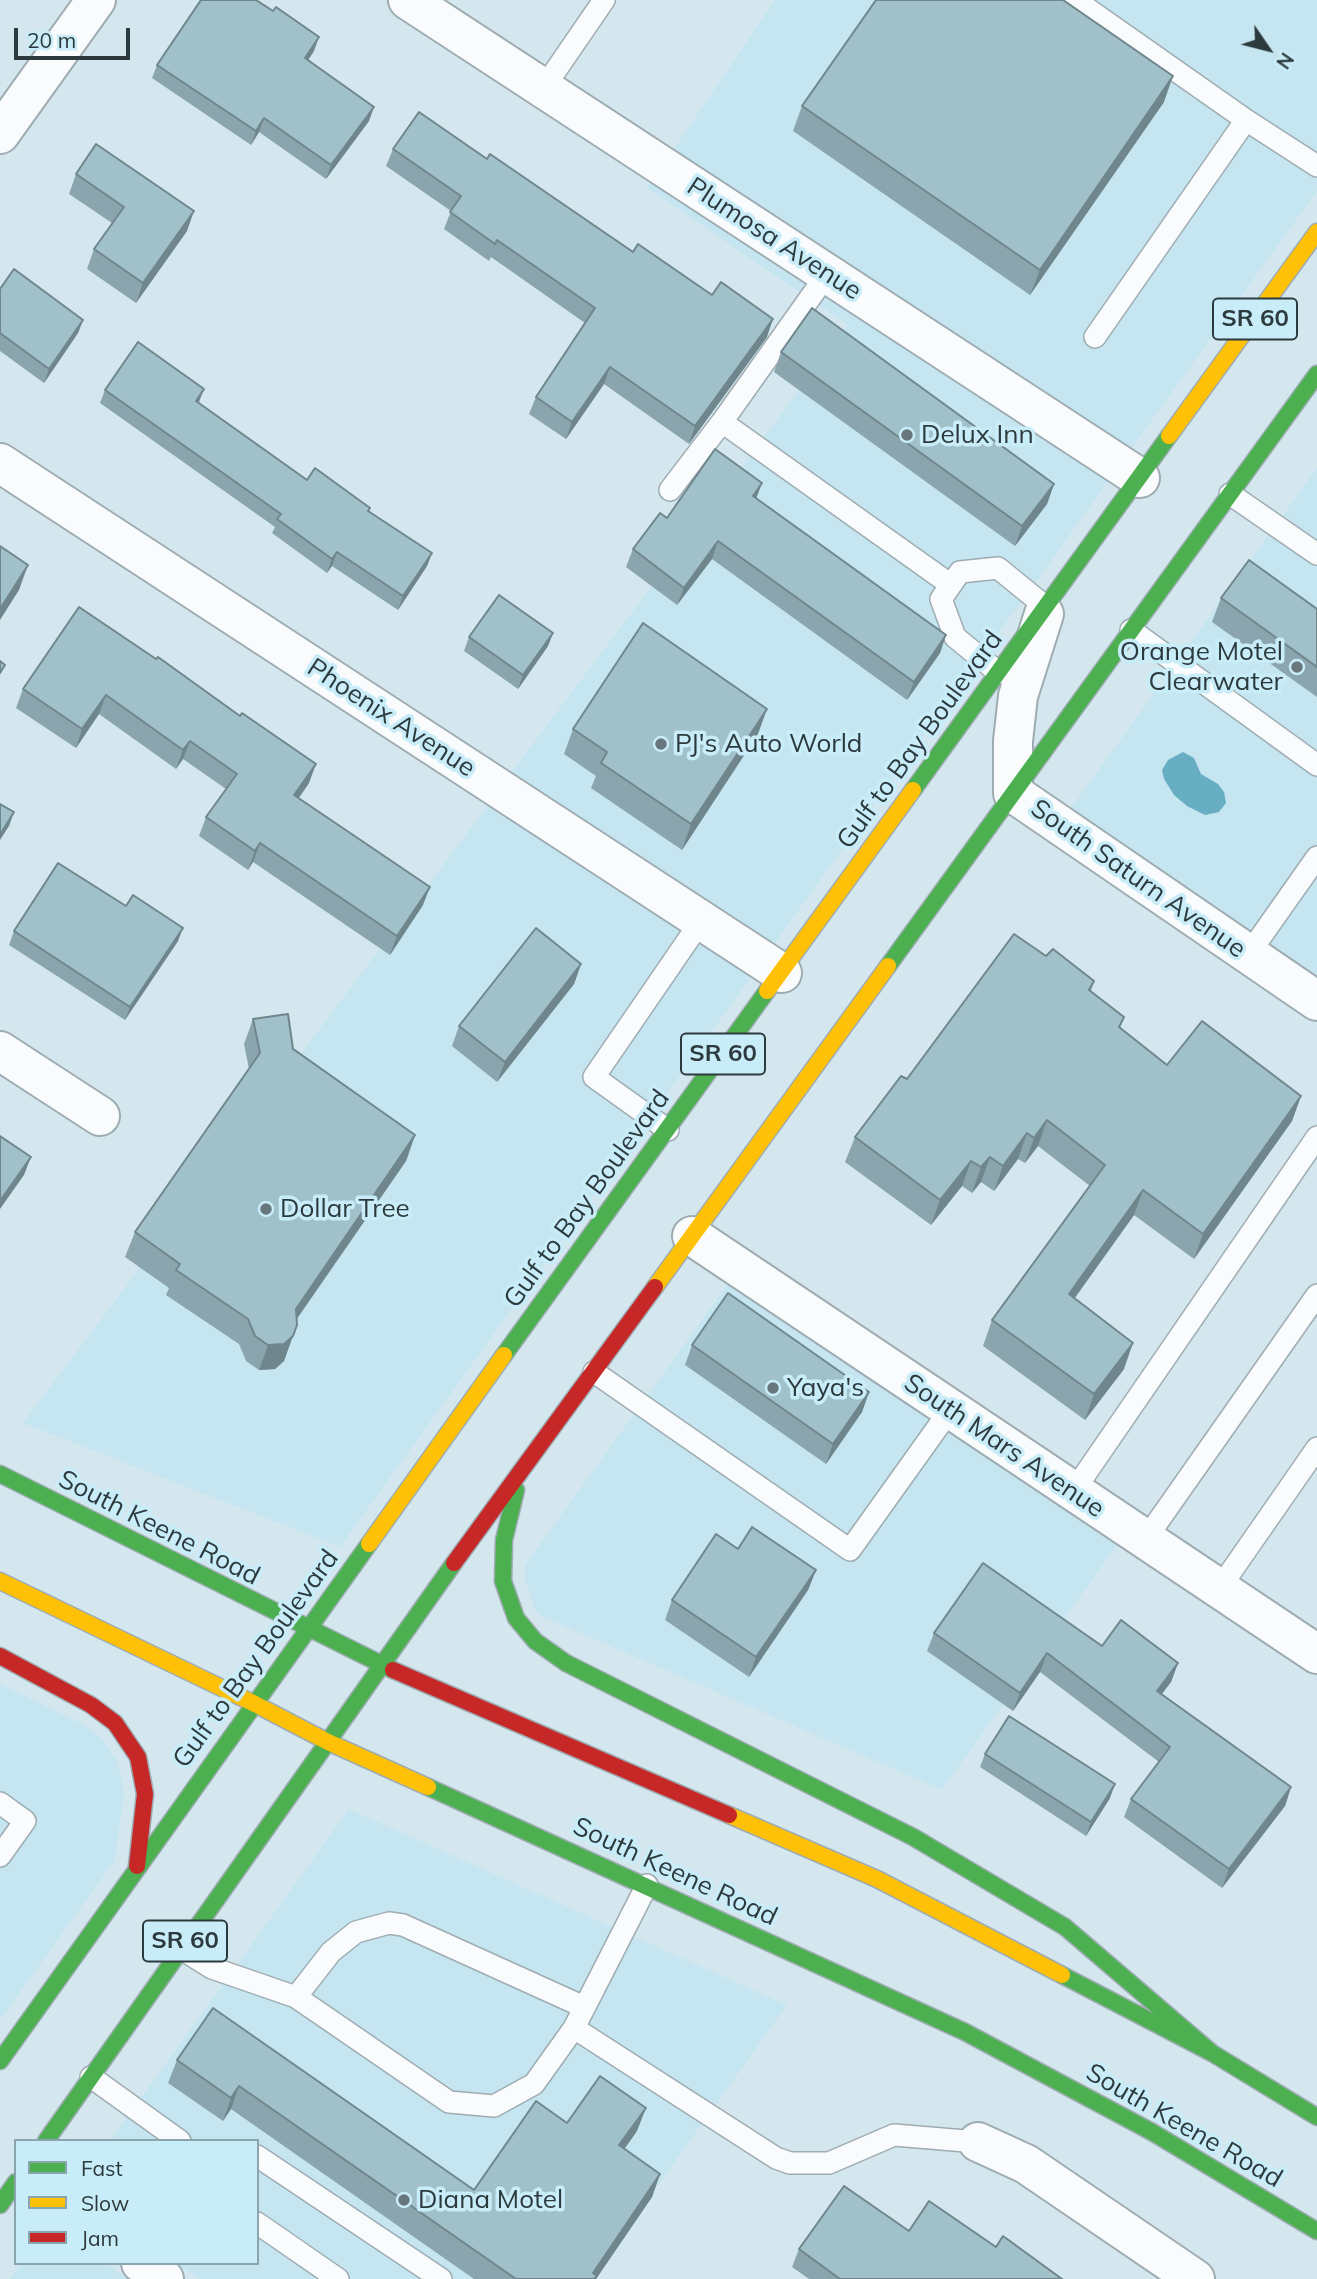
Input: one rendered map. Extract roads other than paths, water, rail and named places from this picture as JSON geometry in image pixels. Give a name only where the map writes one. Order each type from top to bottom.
[{"type":"main road","name":"Gulf to Bay Boulevard","points":[[0,2061],[307,1630],[1317,232]]},
{"type":"main road","name":"SR 60","points":[[47,2139],[381,1664],[1317,374]]},
{"type":"main road","name":"South Keene Road","points":[[0,1474],[307,1630],[877,1879],[1212,2053],[1317,2117]]},
{"type":"main road","points":[[519,1476],[504,1540],[503,1581],[516,1618],[535,1641],[566,1664],[913,1838],[1065,1927],[1212,2053]]},
{"type":"main road","name":"South Keene Road","points":[[0,1581],[328,1742],[965,2032],[1152,2132],[1317,2231]]},
{"type":"main road","points":[[0,1656],[91,1705],[115,1723],[138,1757],[145,1794],[136,1869]]},
{"type":"main road","points":[[0,2205],[14,2185]]},
{"type":"street","points":[[0,134],[96,0]]},
{"type":"street","name":"Plumosa Avenue","points":[[408,0],[1140,478]]},
{"type":"street","name":"Phoenix Avenue","points":[[0,463],[782,973]]},
{"type":"street","name":"South Saturn Avenue","points":[[1046,607],[1018,696],[1013,741],[1013,793],[1317,1001]]},
{"type":"street","points":[[0,1051],[100,1116]]},
{"type":"street","name":"South Mars Avenue","points":[[692,1236],[1317,1654]]},
{"type":"street","points":[[978,2142],[1026,2164],[1195,2279]]},
{"type":"street","points":[[144,2265],[164,2279]]},
{"type":"lane","points":[[543,89],[604,0]]},
{"type":"lane","points":[[1075,0],[1245,120],[1317,166]]},
{"type":"lane","points":[[1095,337],[1245,120]]},
{"type":"lane","points":[[670,490],[827,274]]},
{"type":"lane","points":[[722,422],[951,585]]},
{"type":"lane","points":[[1230,494],[1317,554]]},
{"type":"lane","points":[[999,673],[955,637],[941,599],[960,572],[998,568],[1046,607]]},
{"type":"lane","points":[[1131,630],[1317,765]]},
{"type":"lane","points":[[1248,955],[1317,857]]},
{"type":"lane","points":[[668,1130],[594,1077],[701,921]]},
{"type":"lane","points":[[1073,1492],[1317,1137]]},
{"type":"lane","points":[[1145,1540],[1317,1295]]},
{"type":"lane","points":[[594,1372],[850,1550],[950,1410]]},
{"type":"lane","points":[[1219,1589],[1317,1448]]},
{"type":"lane","points":[[0,1803],[25,1821],[0,1856]]},
{"type":"lane","points":[[180,1948],[212,1968],[296,1997],[449,2102],[494,2106],[534,2084],[574,2028],[647,1885]]},
{"type":"lane","points":[[296,1997],[331,1952],[356,1932],[389,1923],[403,1925],[584,2007]]},
{"type":"lane","points":[[574,2028],[776,2158],[790,2163],[829,2162],[894,2135],[978,2142]]},
{"type":"lane","points":[[91,2077],[173,2139]]},
{"type":"lane","points":[[259,2157],[441,2279]]},
{"type":"lane","points":[[259,2224],[338,2279]]},
{"type":"water","points":[[1183,752],[1194,758],[1201,774],[1218,784],[1224,792],[1226,803],[1219,812],[1205,815],[1187,806],[1174,795],[1164,779],[1162,770],[1168,760]]},
{"type":"place","name":"Delux Inn","points":[[907,435]]},
{"type":"place","name":"Orange Motel Clearwater","points":[[1297,667]]},
{"type":"place","name":"PJ's Auto World","points":[[661,744]]},
{"type":"place","name":"Dollar Tree","points":[[266,1209]]},
{"type":"place","name":"Yaya's","points":[[773,1388]]},
{"type":"place","name":"Diana Motel","points":[[404,2200]]}]
